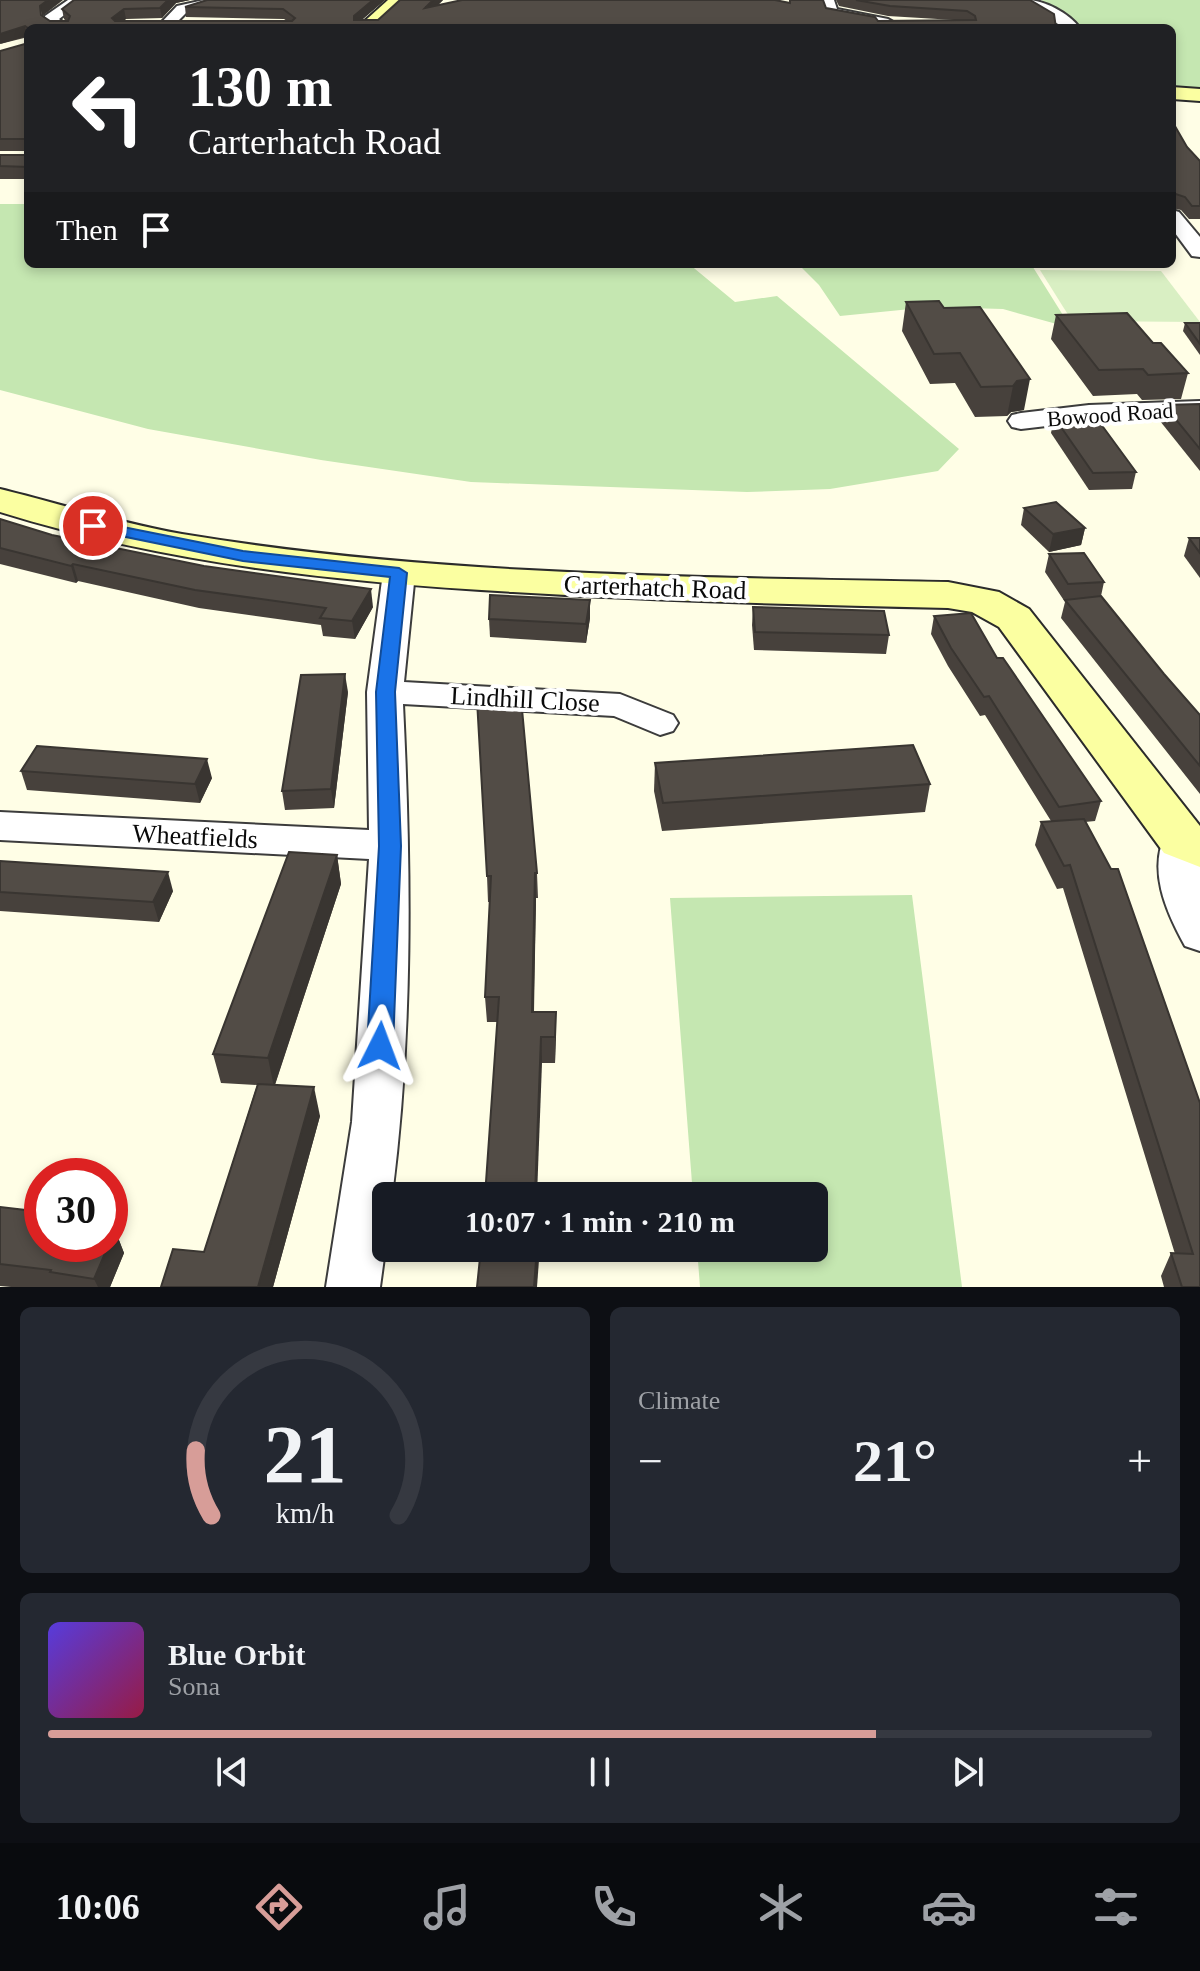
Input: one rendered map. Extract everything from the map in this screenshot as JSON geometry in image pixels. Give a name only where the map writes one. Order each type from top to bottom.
[{"type":"street","points":[[57,24],[50,19],[77,0]]},
{"type":"street","points":[[167,24],[182,9],[221,0]]},
{"type":"street","points":[[371,24],[398,0]]},
{"type":"street","points":[[827,0],[831,12],[887,24]]},
{"type":"street","points":[[1033,0],[1034,4],[1070,24]]},
{"type":"street","points":[[1176,93],[1200,95]]},
{"type":"street","points":[[1176,221],[1200,252]]},
{"type":"street","points":[[1176,252],[1200,252]]},
{"type":"street","name":"Bowood Road","points":[[1021,421],[1070,414],[1200,409]]},
{"type":"street","name":"Carterhatch Road","points":[[0,500],[118,533],[243,556],[399,573],[580,584],[948,595],[984,601],[1014,618],[1191,844]]},
{"type":"street","points":[[353,1287],[377,1122],[390,846],[385,692],[399,573]]},
{"type":"street","name":"Lindhill Close","points":[[385,692],[620,705],[660,723]]},
{"type":"street","name":"Wheatfields","points":[[0,826],[390,846]]},
{"type":"street","points":[[1191,844],[1177,867],[1180,887],[1200,934]]},
{"type":"green space","points":[[1042,0],[1200,0],[1200,92],[1176,90],[1176,24],[1075,24]]},
{"type":"green space","points":[[0,204],[24,204],[24,268],[694,268],[735,302],[777,296],[959,449],[938,471],[830,489],[747,492],[471,482],[321,460],[148,429],[0,390]]},
{"type":"green space","points":[[802,268],[1034,268],[1071,328],[1003,309],[931,307],[840,316],[819,285]]},
{"type":"green space","points":[[1040,270],[1161,271],[1200,322],[1072,321]]},
{"type":"green space","points":[[912,895],[962,1287],[700,1287],[698,1262],[828,1262],[828,1182],[692,1182],[670,898]]},
{"type":"building","points":[[0,0],[48,0],[40,6],[41,15],[50,21],[68,21],[70,16],[62,9],[74,0],[168,0],[160,8],[124,9],[112,18],[115,21],[292,21],[295,18],[283,9],[185,7],[207,0],[373,0],[354,16],[354,20],[378,20],[400,0],[433,0],[425,8],[462,0],[775,0],[790,3],[790,0],[823,0],[826,8],[875,17],[878,21],[976,20],[967,11],[890,6],[856,0],[1030,0],[1054,14],[1055,24],[24,24],[0,34]]},
{"type":"building","points":[[24,44],[24,139],[0,139],[0,51]]},
{"type":"building","points":[[1176,128],[1200,161],[1200,206],[1192,206],[1185,197],[1176,194]]},
{"type":"building","points":[[0,155],[24,155],[24,167],[0,166]]},
{"type":"building","points":[[939,301],[944,308],[980,307],[1030,379],[1017,381],[1013,386],[981,387],[960,353],[934,354],[906,302]]},
{"type":"building","points":[[1127,313],[1153,343],[1161,343],[1188,373],[1148,375],[1143,369],[1099,370],[1056,315]]},
{"type":"building","points":[[1185,323],[1200,323],[1200,344]]},
{"type":"building","points":[[1200,404],[1200,449],[1164,405]]},
{"type":"building","points":[[1095,416],[1136,472],[1093,473],[1054,417]]},
{"type":"building","points":[[1056,502],[1085,528],[1053,534],[1024,508]]},
{"type":"building","points":[[0,519],[52,535],[204,566],[371,589],[352,621],[320,618],[326,608],[195,590],[71,566],[0,548]]},
{"type":"building","points":[[1189,538],[1200,538],[1200,553]]},
{"type":"building","points":[[1084,553],[1104,582],[1068,584],[1049,554]]},
{"type":"building","points":[[490,595],[590,600],[586,624],[489,619]]},
{"type":"building","points":[[1101,596],[1200,715],[1200,766],[1065,600]]},
{"type":"building","points":[[753,607],[884,611],[889,635],[755,632]]},
{"type":"building","points":[[971,613],[997,658],[1003,658],[1101,801],[1059,807],[989,696],[984,697],[951,648],[934,616]]},
{"type":"building","points":[[345,674],[331,789],[282,791],[301,675]]},
{"type":"building","points":[[521,698],[537,873],[532,1012],[556,1012],[555,1037],[541,1037],[536,1182],[486,1182],[499,997],[485,997],[491,876],[487,876],[477,700]]},
{"type":"building","points":[[913,745],[930,784],[663,803],[655,763]]},
{"type":"building","points":[[37,746],[207,759],[195,784],[21,771]]},
{"type":"building","points":[[1084,819],[1111,869],[1118,869],[1200,1103],[1200,1287],[1182,1287],[1171,1253],[1193,1254],[1070,865],[1064,866],[1041,822]]},
{"type":"building","points":[[289,852],[337,855],[268,1058],[213,1054]]},
{"type":"building","points":[[0,861],[168,872],[153,902],[0,892]]},
{"type":"building","points":[[258,1084],[314,1087],[258,1287],[161,1287],[173,1249],[204,1252]]},
{"type":"building","points":[[0,1207],[24,1210],[24,1262],[101,1262],[94,1279],[0,1264]]},
{"type":"building","points":[[480,1262],[536,1262],[534,1287],[477,1287]]},
{"type":"route","points":[[93,526],[243,556],[399,573],[385,692],[390,846],[380,1046]]}]
